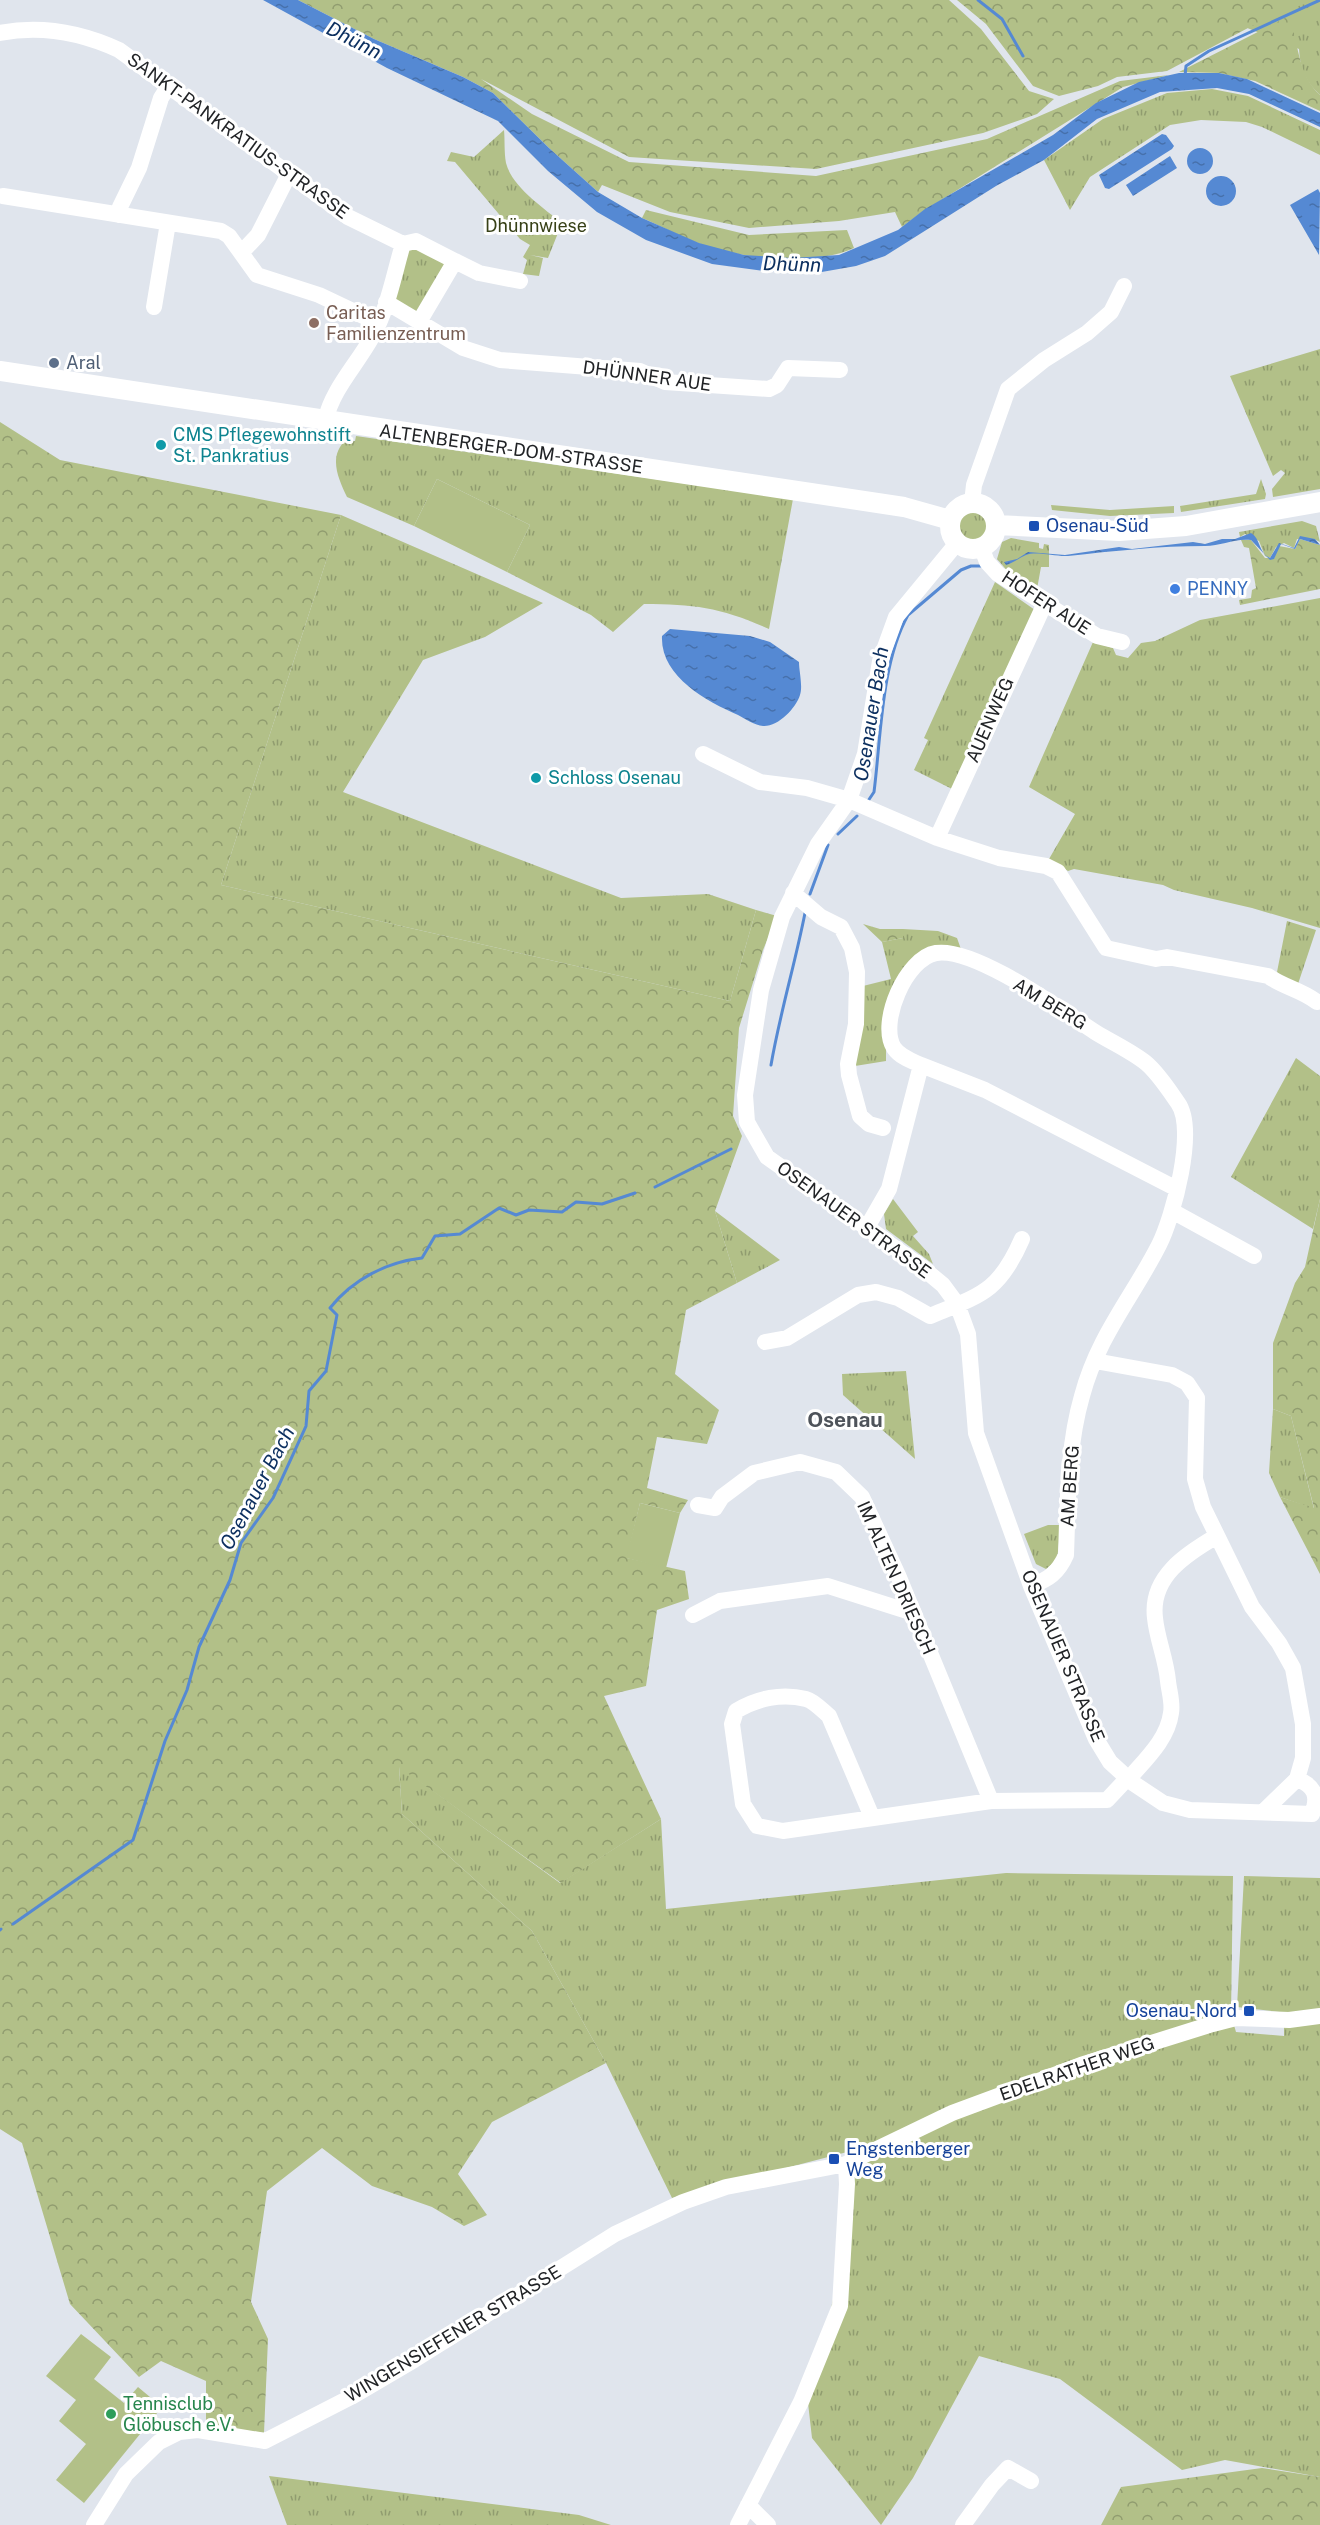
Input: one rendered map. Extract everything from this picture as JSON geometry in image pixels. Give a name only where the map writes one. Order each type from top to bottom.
[{"type":"main road","name":"ALTENBERGER-DOM-STRASSE","points":[[0,371],[904,507],[950,520]]},
{"type":"main road","points":[[996,525],[1119,531],[1186,526],[1320,502]]},
{"type":"main road","points":[[972,503],[987,509],[996,525],[994,537],[982,549],[969,550],[957,543],[950,530],[950,520],[957,508],[972,503]]},
{"type":"street","name":"SANKT-PANKRATIUS-STRASSE","points":[[0,33],[52,30],[104,43],[138,62],[288,176],[348,217],[402,244],[416,241],[479,273],[520,281]]},
{"type":"street","points":[[119,215],[120,207],[147,148],[161,98],[168,87]]},
{"type":"street","points":[[242,252],[258,235],[288,176]]},
{"type":"street","points":[[1,194],[221,231],[229,236],[242,252],[256,275],[319,295],[378,323]]},
{"type":"street","points":[[154,307],[168,223]]},
{"type":"street","points":[[324,421],[330,400],[378,323],[402,244]]},
{"type":"street","points":[[419,322],[455,261]]},
{"type":"street","points":[[972,503],[974,485],[1008,389],[1044,360],[1087,333],[1111,312],[1124,286]]},
{"type":"street","name":"DHÜNNER AUE","points":[[386,302],[463,348],[500,360],[640,371],[665,382],[769,389],[777,385],[788,368],[840,370]]},
{"type":"street","name":"OSENAUER STRASSE","points":[[957,543],[896,617],[880,661],[865,754],[849,800],[819,844],[782,917],[761,990],[745,1095],[747,1122],[767,1157],[919,1265],[943,1285],[957,1304],[968,1334],[976,1433],[1031,1586],[1096,1738],[1110,1762],[1128,1779],[1163,1803],[1190,1809],[1312,1814],[1316,1795],[1312,1786],[1297,1779]]},
{"type":"street","name":"HOFER AUE","points":[[982,549],[987,562],[998,574],[1097,636],[1122,642]]},
{"type":"street","name":"AUENWEG","points":[[937,838],[1045,603]]},
{"type":"street","points":[[703,754],[760,782],[807,788],[849,800],[937,838],[999,858],[1046,866],[1058,872],[1106,948],[1268,976],[1280,985],[1308,995],[1317,1002]]},
{"type":"street","points":[[793,893],[821,917],[841,927],[852,948],[857,972],[856,1024],[848,1064],[853,1118],[883,1128]]},
{"type":"street","name":"AM BERG","points":[[1031,1586],[1049,1578],[1060,1569],[1066,1555],[1071,1447],[1082,1394],[1105,1333],[1160,1244],[1172,1211],[1177,1189],[1186,1135],[1180,1105],[1146,1063],[1047,999],[960,955],[937,953],[920,960],[901,984],[889,1033],[895,1048],[909,1060],[985,1090],[1177,1189]]},
{"type":"street","points":[[866,1229],[889,1189],[921,1065]]},
{"type":"street","points":[[1172,1211],[1235,1255],[1254,1256]]},
{"type":"street","points":[[765,1342],[790,1345],[858,1295],[876,1292],[898,1298],[930,1316],[996,1285],[1011,1266],[1022,1239]]},
{"type":"street","points":[[1095,1360],[1172,1375],[1187,1383],[1197,1398],[1195,1479],[1203,1507],[1252,1606],[1279,1643],[1293,1668],[1303,1724],[1303,1758],[1297,1779],[1263,1812]]},
{"type":"street","name":"IM ALTEN DRIESCH","points":[[698,1505],[715,1508],[722,1497],[754,1473],[800,1462],[836,1472],[862,1497],[991,1801]]},
{"type":"street","points":[[872,1817],[829,1716],[819,1707],[808,1699],[768,1697],[736,1711],[732,1724],[743,1804],[757,1826],[783,1831],[991,1801],[1107,1800],[1128,1779],[1164,1734],[1172,1712],[1167,1669],[1155,1617],[1157,1597],[1166,1574],[1184,1555],[1217,1536]]},
{"type":"street","points":[[693,1615],[720,1601],[828,1586],[913,1613]]},
{"type":"street","name":"EDELRATHER WEG","points":[[846,2164],[952,2113],[1081,2065],[1177,2035],[1236,2018],[1289,2020],[1320,2016]]},
{"type":"street","points":[[738,2525],[801,2402],[840,2306],[847,2184],[846,2164]]},
{"type":"street","name":"WINGENSIEFENER STRASSE","points":[[94,2525],[126,2474],[159,2442],[179,2432],[198,2430],[265,2442],[351,2397],[414,2360],[615,2234],[683,2202],[726,2187],[846,2164]]},
{"type":"street","points":[[963,2525],[992,2485],[1008,2468],[1031,2481]]},
{"type":"street","points":[[748,2505],[768,2525]]},
{"type":"green space","points":[[298,0],[949,0],[981,29],[1029,91],[1054,99],[1037,114],[983,133],[816,169],[629,157],[481,79],[532,114],[629,162],[816,176],[987,139],[1120,81],[1169,75],[1123,87],[922,212],[902,227],[895,212],[839,221],[749,228],[670,212],[602,185],[598,192],[493,93],[463,77],[374,39]]},
{"type":"green space","points":[[957,0],[1317,0],[1299,1],[1167,71],[1117,77],[1098,86],[1059,96],[1033,86],[986,24]]},
{"type":"green space","points":[[1178,0],[1320,0],[1320,95],[1305,75],[1299,49]]},
{"type":"green space","points":[[1320,5],[1320,12],[1291,22],[1304,70],[1320,95],[1320,111],[1255,81],[1219,73],[1179,72],[1303,9]]},
{"type":"green space","points":[[1212,89],[1248,96],[1320,130],[1320,155],[1262,127],[1246,122],[1201,120],[1170,125],[1090,177],[1070,210],[1044,160],[1103,119],[1167,93]]},
{"type":"green space","name":"Dhünnwiese","points":[[504,130],[505,159],[509,172],[529,196],[562,223],[548,258],[530,255],[543,258],[539,276],[523,274],[527,260],[523,257],[530,245],[520,239],[455,162],[447,161],[451,152],[474,157]]},
{"type":"green space","points":[[646,210],[749,235],[847,230],[854,248],[837,254],[797,259],[755,257],[715,249],[684,237],[642,218]]},
{"type":"green space","points":[[410,246],[446,262],[417,313],[396,301],[393,294]]},
{"type":"green space","points":[[1320,349],[1320,489],[1273,497],[1272,489],[1285,473],[1281,470],[1273,476],[1230,376]]},
{"type":"green space","points":[[0,422],[60,460],[341,515],[221,885],[730,1001],[756,910],[777,916],[763,950],[739,1028],[733,1116],[742,1136],[715,1211],[737,1283],[686,1310],[675,1374],[719,1410],[707,1444],[657,1437],[647,1488],[688,1500],[680,1513],[640,1503],[627,1558],[685,1571],[689,1599],[657,1610],[646,1686],[604,1696],[661,1819],[561,1883],[399,1767],[402,1814],[532,1931],[606,2063],[492,2122],[458,2174],[487,2215],[464,2226],[432,2207],[372,2186],[322,2148],[267,2191],[251,2302],[268,2339],[264,2433],[206,2425],[206,2381],[161,2361],[139,2377],[70,2304],[22,2143],[0,2129]]},
{"type":"green space","points":[[356,436],[793,499],[769,629],[737,616],[694,606],[644,604],[613,632],[591,615],[507,572],[530,525],[437,479],[414,526],[347,497],[336,467],[337,453],[346,440],[355,441]]},
{"type":"green space","points":[[437,479],[530,525],[507,572],[414,526]]},
{"type":"green space","points":[[1261,479],[1266,494],[1265,499],[1181,512],[1180,506],[1256,494]]},
{"type":"green space","points":[[1051,505],[1110,510],[1174,506],[1174,513],[1110,516],[1052,510]]},
{"type":"green space","points":[[972,511],[983,516],[988,527],[983,538],[972,543],[961,538],[956,527],[961,516]]},
{"type":"green space","points":[[341,515],[543,603],[485,637],[423,660],[343,792],[621,898],[708,894],[756,910],[730,1001],[221,885]]},
{"type":"green space","points":[[1302,521],[1316,526],[1320,542],[1314,539],[1297,539],[1294,548],[1284,543],[1276,547],[1270,558],[1265,556],[1259,541],[1245,534],[1240,537],[1239,532]]},
{"type":"green space","points":[[1011,538],[1039,543],[1039,548],[1043,549],[1044,544],[1049,545],[1049,567],[1041,567],[1037,589],[1010,574],[997,559],[1002,542]]},
{"type":"green space","points":[[1300,539],[1320,545],[1320,589],[1240,605],[1239,600],[1251,598],[1252,590],[1256,588],[1249,548],[1244,547],[1241,540],[1251,540],[1265,558],[1274,558],[1279,546],[1295,549]]},
{"type":"green space","points":[[995,582],[1035,610],[952,789],[914,770],[928,740],[924,738]]},
{"type":"green space","points":[[1320,598],[1320,928],[1252,908],[1174,890],[1163,885],[1074,869],[1068,871],[1049,859],[1075,814],[1029,787],[1093,642],[1113,648],[1116,655],[1128,658],[1141,643],[1155,641],[1200,620]]},
{"type":"green space","points":[[1287,921],[1316,930],[1298,984],[1284,979],[1277,972]]},
{"type":"green space","points":[[863,924],[880,929],[903,929],[903,938],[882,942]]},
{"type":"green space","points":[[903,929],[938,931],[957,938],[962,952],[918,956],[886,1047],[886,1061],[855,1066],[859,987],[891,979],[882,942],[903,938]]},
{"type":"green space","points":[[1296,1058],[1320,1076],[1320,1199],[1313,1229],[1231,1177]]},
{"type":"green space","points":[[893,1199],[918,1232],[913,1236],[929,1254],[933,1264],[886,1229],[884,1214]]},
{"type":"green space","points":[[1320,1199],[1320,1574],[1280,1497],[1314,1508],[1291,1416],[1273,1409],[1273,1343],[1295,1283],[1305,1267]]},
{"type":"green space","points":[[715,1211],[780,1260],[737,1283]]},
{"type":"green space","points":[[906,1371],[915,1459],[843,1395],[842,1374]]},
{"type":"green space","points":[[1273,1409],[1291,1416],[1314,1509],[1280,1497],[1269,1473]]},
{"type":"green space","points":[[640,1503],[680,1513],[666,1568],[626,1558]]},
{"type":"green space","points":[[1048,1525],[1061,1525],[1057,1560],[1046,1569],[1036,1564],[1024,1534]]},
{"type":"green space","points":[[399,1766],[560,1883],[661,1819],[666,1909],[1006,1873],[1233,1876],[1231,2015],[1236,2032],[1284,2036],[1284,2027],[1320,2023],[1320,2477],[1225,2460],[1182,2470],[1060,2379],[979,2356],[913,2478],[881,2525],[812,2438],[808,2403],[849,2234],[851,2151],[672,2198],[606,2063],[532,1931],[402,1814]]},
{"type":"green space","points":[[1244,1876],[1320,1878],[1320,2011],[1288,2013],[1237,2007]]},
{"type":"green space","name":"Tennisclub Glöbusch e.V.","points":[[81,2334],[111,2357],[94,2379],[124,2403],[138,2387],[162,2407],[84,2503],[56,2480],[86,2444],[59,2421],[76,2400],[46,2376]]},
{"type":"green space","points":[[1262,2468],[1320,2477],[1320,2525],[1101,2525],[1121,2487]]},
{"type":"green space","points":[[269,2476],[579,2515],[611,2525],[287,2525]]},
{"type":"water","name":"Dhünn","points":[[263,0],[298,0],[374,39],[463,77],[493,93],[598,192],[642,218],[699,243],[744,255],[792,258],[839,255],[898,230],[925,209],[1053,135],[1096,103],[1139,82],[1179,73],[1219,73],[1247,79],[1320,113],[1320,127],[1249,94],[1217,88],[1160,92],[1097,119],[1044,160],[996,186],[885,256],[856,266],[816,273],[764,271],[712,264],[646,240],[597,212],[548,171],[498,121],[387,68]]},
{"type":"water","points":[[1162,134],[1166,135],[1174,146],[1172,149],[1109,189],[1105,188],[1099,175]]},
{"type":"water","points":[[1200,148],[1209,152],[1213,161],[1209,170],[1200,174],[1191,170],[1187,161],[1191,152]]},
{"type":"water","points":[[1170,156],[1177,168],[1133,196],[1126,185]]},
{"type":"water","points":[[1221,176],[1232,180],[1236,191],[1232,202],[1221,206],[1210,202],[1206,191],[1210,180]]},
{"type":"water","points":[[1318,189],[1320,193],[1319,255],[1290,205]]},
{"type":"water","points":[[1251,533],[1263,552],[1270,558],[1279,543],[1294,548],[1300,536],[1315,539],[1320,545],[1300,539],[1295,549],[1281,544],[1274,559],[1270,560],[1251,540],[1245,540],[1211,546],[1153,548],[1068,556],[1030,554],[1006,565],[1004,562],[1017,559],[1028,552],[1065,555],[1119,547],[1132,549],[1193,542],[1205,544],[1222,539],[1235,539]]},
{"type":"water","points":[[670,629],[750,636],[770,642],[799,662],[801,687],[798,700],[780,720],[763,726],[750,722],[712,702],[687,685],[669,663],[663,650],[662,636]]},
{"type":"waterway","points":[[978,0],[1002,19],[1023,56]]},
{"type":"waterway","points":[[1185,76],[1186,66],[1209,51],[1320,0]]},
{"type":"waterway","name":"Osenauer Bach","points":[[868,801],[874,792],[887,678],[892,655],[908,615],[961,570],[971,566],[982,566]]},
{"type":"waterway","name":"Osenauer Bach","points":[[838,834],[857,816]]},
{"type":"waterway","name":"Osenauer Bach","points":[[810,894],[828,845]]},
{"type":"waterway","name":"Osenauer Bach","points":[[771,1065],[805,913]]},
{"type":"waterway","name":"Osenauer Bach","points":[[655,1187],[731,1149]]},
{"type":"waterway","name":"Osenauer Bach","points":[[13,1924],[133,1840],[165,1741],[187,1690],[199,1647],[230,1580],[241,1543],[273,1498],[306,1426],[309,1391],[326,1371],[337,1315],[330,1308],[360,1280],[396,1263],[422,1258],[435,1236],[460,1234],[499,1208],[516,1215],[529,1210],[562,1212],[576,1202],[602,1204],[635,1193]]},
{"type":"place","name":"Caritas Familienzentrum","points":[[314,323]]},
{"type":"place","name":"Aral","points":[[54,363]]},
{"type":"place","name":"CMS Pflegewohnstift St. Pankratius","points":[[161,445]]},
{"type":"place","name":"Osenau-Süd","points":[[1034,526]]},
{"type":"place","name":"PENNY","points":[[1175,589]]},
{"type":"place","name":"Schloss Osenau","points":[[536,778]]},
{"type":"place","name":"Osenau-Nord","points":[[1249,2011]]},
{"type":"place","name":"Engstenberger Weg","points":[[834,2159]]},
{"type":"place","name":"Tennisclub Glöbusch e.V.","points":[[111,2414]]},
{"type":"district","name":"Osenau","points":[[845,1420]]}]
